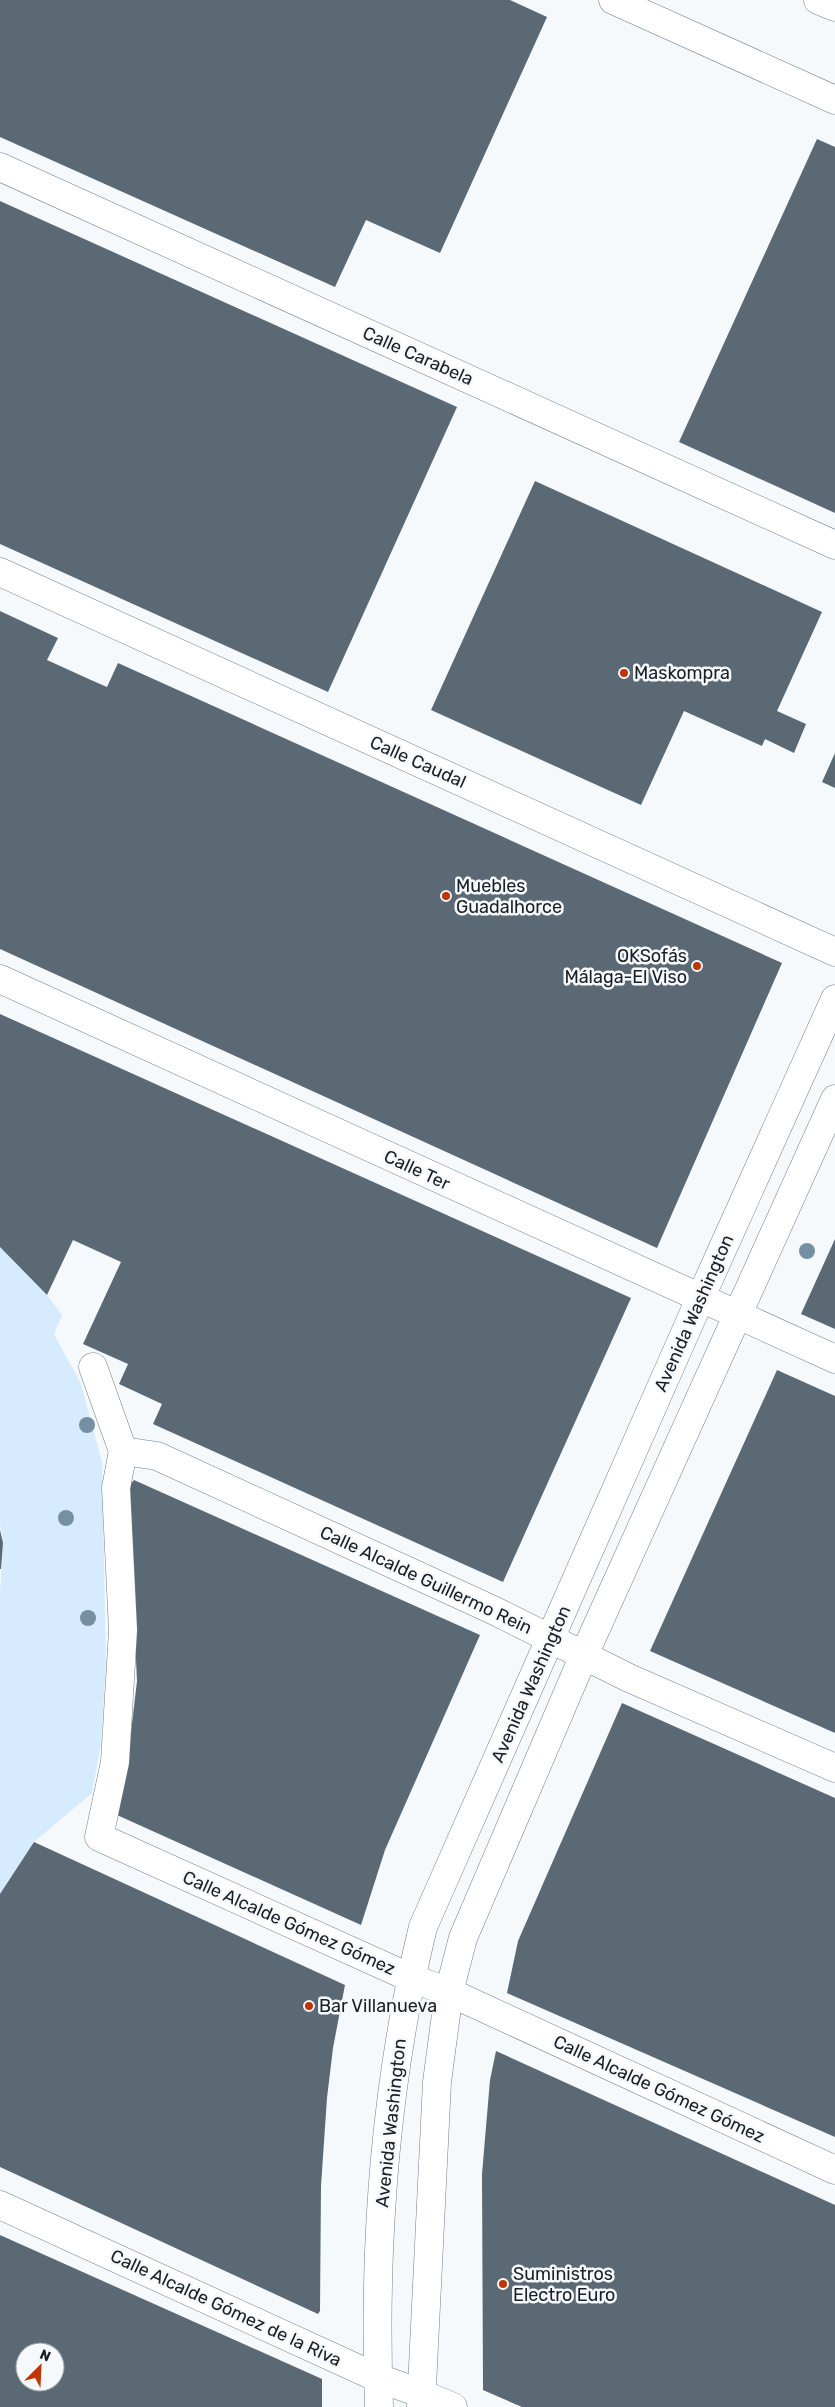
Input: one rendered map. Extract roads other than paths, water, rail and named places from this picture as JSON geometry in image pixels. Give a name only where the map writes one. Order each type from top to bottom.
[{"type":"main road","points":[[613,0],[835,100]]},
{"type":"main road","points":[[818,0],[835,8]]},
{"type":"main road","name":"Calle Carabela","points":[[0,167],[835,545]]},
{"type":"main road","name":"Calle Caudal","points":[[0,572],[835,952]]},
{"type":"main road","name":"Calle Ter","points":[[0,979],[835,1358]]},
{"type":"main road","name":"Avenida Washington","points":[[379,2407],[379,2236],[397,2054],[411,1978],[423,1927],[700,1298],[835,998]]},
{"type":"main road","name":"Avenida Washington","points":[[421,2400],[437,2082],[449,1992],[463,1938],[584,1655],[835,1099]]},
{"type":"main road","points":[[92,1367],[124,1451]]},
{"type":"main road","name":"Calle Alcalde Guillermo Rein","points":[[124,1451],[157,1456],[494,1611],[629,1678],[835,1768]]},
{"type":"main road","name":"Calle Alcalde Gómez Gómez","points":[[124,1451],[116,1488],[123,1630],[115,1762],[99,1837],[411,1978],[449,1992],[835,2170]]},
{"type":"main road","name":"Calle Alcalde Gómez de la Riva","points":[[0,2205],[378,2378],[421,2400],[453,2407]]},
{"type":"place","name":"Maskompra","points":[[624,673]]},
{"type":"place","name":"Muebles Guadalhorce","points":[[446,896]]},
{"type":"place","name":"OKSofás Málaga-El Viso","points":[[697,966]]},
{"type":"place","name":"Bar Villanueva","points":[[309,2006]]},
{"type":"place","name":"Suministros Electro Euro","points":[[503,2284]]}]
